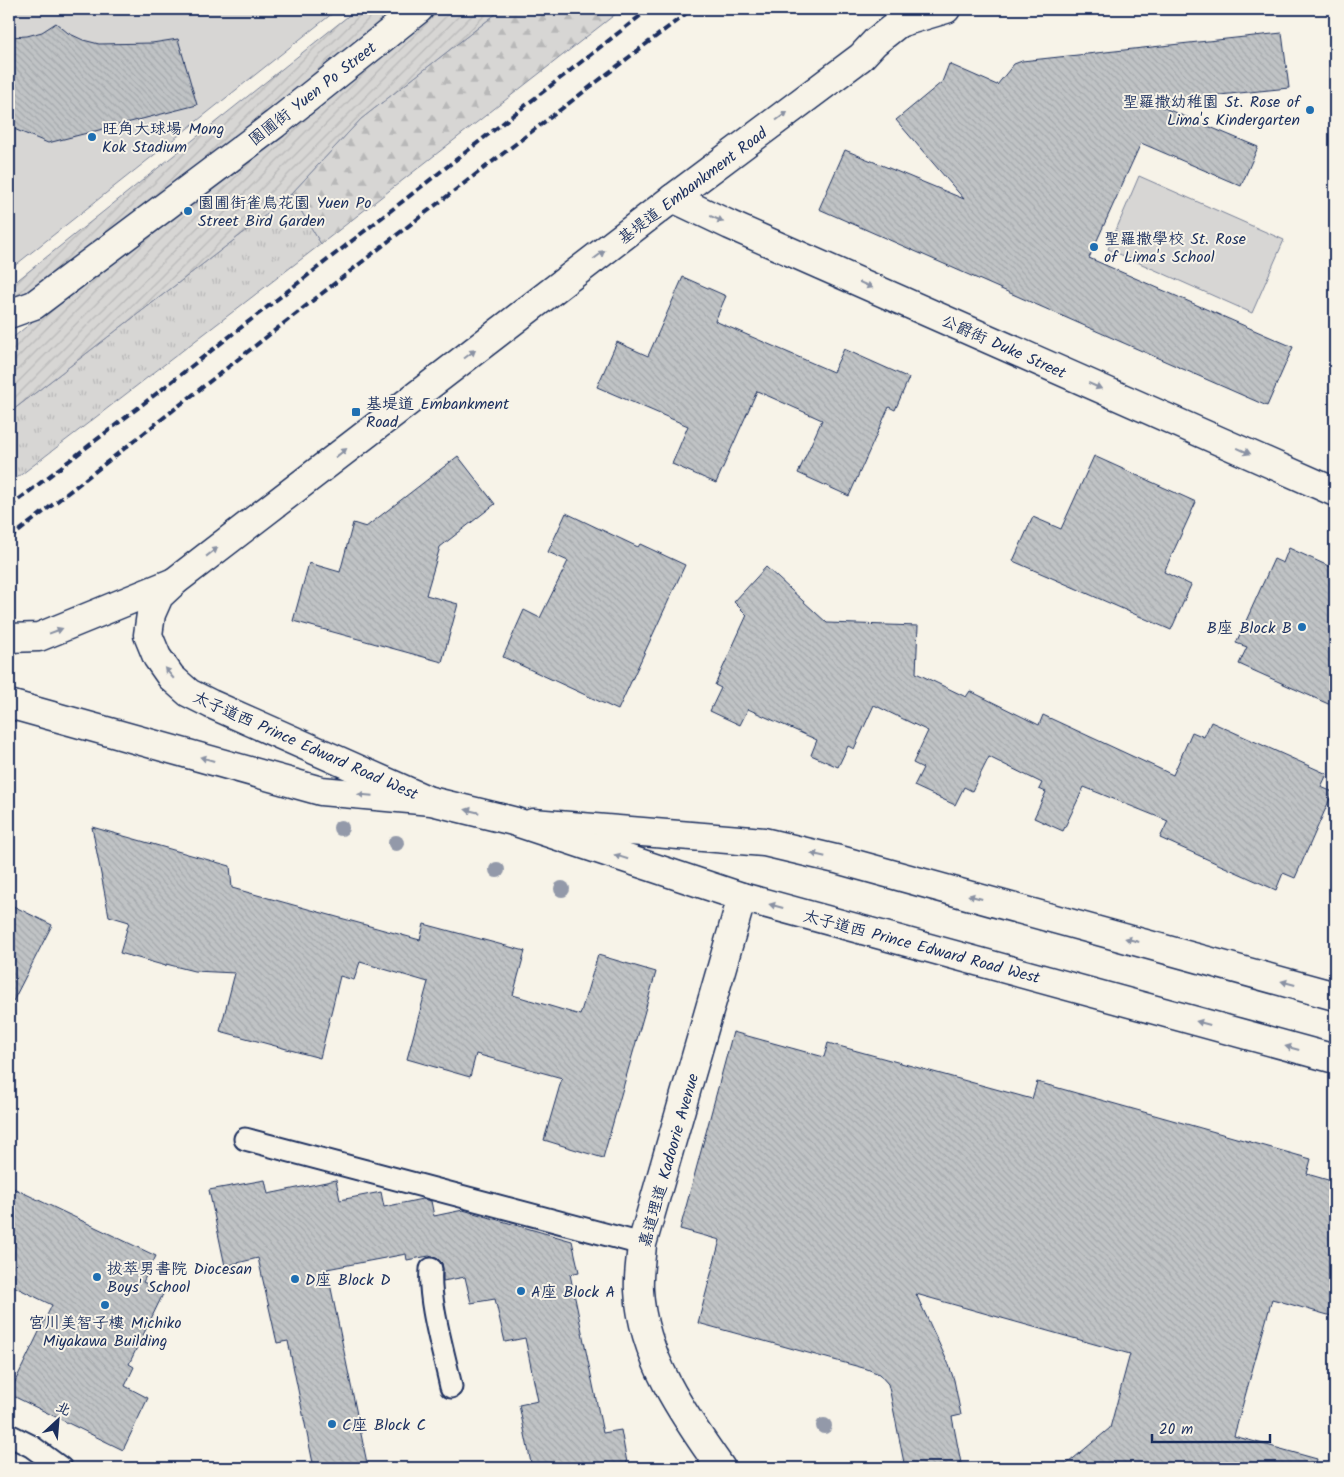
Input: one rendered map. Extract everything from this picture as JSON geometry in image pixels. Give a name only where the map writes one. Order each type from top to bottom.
[{"type":"street","name":"園圃街 Yuen Po Street","points":[[9,314],[34,305],[274,124],[419,9]]},
{"type":"street","points":[[899,16],[946,9]]},
{"type":"street","name":"基堤道 Embankment Road","points":[[174,582],[674,198],[861,57],[899,16]]},
{"type":"street","name":"公爵街 Duke Street","points":[[674,198],[730,225],[1335,492]]},
{"type":"street","points":[[9,638],[38,638],[174,582]]},
{"type":"street","name":"太子道西 Prince Edward Road West","points":[[174,582],[160,596],[151,614],[148,635],[157,657],[171,677],[189,693],[431,802]]},
{"type":"street","name":"太子道西 Prince Edward Road West","points":[[9,704],[321,791],[431,802],[513,821],[742,897],[1335,1059]]},
{"type":"street","name":"太子道西 Prince Edward Road West","points":[[513,821],[764,842],[860,865],[1335,996]]},
{"type":"street","name":"嘉道理道 Kadoorie Avenue","points":[[720,1468],[671,1391],[649,1343],[638,1289],[642,1244],[742,897]]},
{"type":"lane","points":[[245,1139],[468,1205],[642,1244]]},
{"type":"lane","points":[[431,1269],[430,1281],[434,1305],[451,1387]]},
{"type":"lane","points":[[9,1435],[31,1446],[61,1468]]},
{"type":"green space","name":"旺角大球場 Mong Kok Stadium","points":[[9,9],[338,9],[13,267],[9,266]]},
{"type":"green space","name":"園圃街雀鳥花園 Yuen Po Street Bird Garden","points":[[357,9],[502,9],[361,119],[291,194],[251,227],[9,413],[9,341],[32,322],[9,293],[9,287]]},
{"type":"green space","points":[[502,9],[622,9],[321,244],[291,194],[361,119]]},
{"type":"green space","points":[[1139,176],[1284,240],[1252,313],[1108,249]]},
{"type":"green space","points":[[291,194],[321,244],[9,484],[9,413],[251,227]]},
{"type":"building","points":[[56,23],[68,33],[83,40],[99,44],[152,43],[178,39],[197,105],[48,143],[9,127],[9,37],[27,36],[42,32]]},
{"type":"building","points":[[1282,33],[1289,88],[1150,102],[1258,147],[1241,186],[1141,143],[1089,258],[1293,347],[1267,406],[819,209],[845,150],[964,199],[896,120],[942,82],[949,64],[997,85],[1014,64],[1022,61]]},
{"type":"building","points":[[683,277],[726,296],[715,321],[833,372],[844,349],[909,378],[895,410],[889,407],[849,496],[798,473],[822,420],[757,391],[716,483],[672,464],[688,426],[597,387],[617,342],[648,356]]},
{"type":"building","points":[[458,456],[495,504],[440,547],[426,595],[458,604],[442,662],[293,621],[309,563],[340,572],[353,523],[366,527]]},
{"type":"building","points":[[1094,456],[1196,502],[1164,572],[1191,585],[1171,630],[1013,561],[1033,517],[1061,529]]},
{"type":"building","points":[[566,513],[638,547],[640,544],[685,565],[618,710],[503,657],[524,610],[540,618],[568,561],[548,552]]},
{"type":"building","name":"B座 Block B","points":[[1289,548],[1335,569],[1335,707],[1239,664],[1247,647],[1236,643],[1274,559],[1283,563]]},
{"type":"building","points":[[766,567],[827,623],[918,626],[916,673],[966,697],[970,691],[1039,725],[1043,715],[1173,775],[1192,732],[1204,737],[1211,722],[1327,774],[1321,787],[1333,792],[1295,878],[1283,873],[1276,890],[1160,838],[1168,821],[1084,787],[1063,831],[1034,818],[1046,792],[1039,789],[1042,783],[989,757],[972,791],[964,787],[955,805],[914,786],[923,768],[913,763],[928,731],[874,705],[854,749],[848,746],[838,767],[811,755],[817,740],[748,709],[740,725],[710,711],[721,688],[715,685],[747,615],[734,602]]},
{"type":"building","points":[[92,827],[230,866],[232,888],[420,940],[424,924],[525,951],[513,995],[580,1015],[598,955],[656,972],[603,1158],[544,1140],[562,1078],[476,1054],[470,1077],[407,1059],[428,982],[360,962],[354,980],[340,976],[320,1058],[220,1031],[235,973],[194,971],[166,964],[166,966],[120,953],[129,922],[109,916]]},
{"type":"building","points":[[9,904],[52,925],[9,1009]]},
{"type":"building","points":[[733,1032],[824,1057],[828,1043],[1032,1099],[1037,1082],[1311,1159],[1307,1174],[1335,1182],[1335,1317],[1272,1299],[1234,1436],[1317,1459],[1315,1468],[1062,1468],[1110,1428],[1130,1354],[916,1294],[954,1380],[961,1415],[952,1417],[962,1468],[905,1468],[888,1384],[879,1374],[867,1369],[698,1323],[720,1240],[680,1229]]},
{"type":"building","points":[[265,1180],[268,1194],[336,1180],[340,1200],[381,1192],[384,1207],[422,1199],[431,1201],[434,1216],[463,1210],[572,1241],[579,1272],[570,1274],[603,1433],[621,1430],[628,1468],[532,1468],[519,1405],[538,1401],[525,1338],[505,1342],[495,1299],[471,1303],[465,1277],[443,1281],[442,1263],[438,1259],[429,1256],[407,1260],[406,1254],[327,1269],[368,1468],[314,1468],[288,1341],[277,1343],[258,1258],[225,1266],[209,1190]]},
{"type":"building","name":"宮川美智子樓 Michiko Miyakawa Building","points":[[9,1186],[156,1256],[143,1282],[164,1292],[129,1364],[134,1367],[125,1386],[148,1398],[123,1450],[9,1394],[52,1305],[9,1284]]},
{"type":"railway","points":[[9,507],[649,9]]},
{"type":"railway","points":[[9,539],[390,240],[692,9]]},
{"type":"place","name":"聖羅撒幼稚園 St. Rose of Lima's Kindergarten","points":[[1310,110]]},
{"type":"place","name":"旺角大球場 Mong Kok Stadium","points":[[92,137]]},
{"type":"place","name":"園圃街雀鳥花園 Yuen Po Street Bird Garden","points":[[188,211]]},
{"type":"place","name":"聖羅撒學校 St. Rose of Lima's School","points":[[1094,247]]},
{"type":"place","name":"基堤道 Embankment Road","points":[[356,412]]},
{"type":"place","name":"B座 Block B","points":[[1302,627]]},
{"type":"place","name":"拔萃男書院 Diocesan Boys' School","points":[[97,1277]]},
{"type":"place","name":"D座 Block D","points":[[295,1279]]},
{"type":"place","name":"A座 Block A","points":[[521,1291]]},
{"type":"place","name":"宮川美智子樓 Michiko Miyakawa Building","points":[[105,1305]]},
{"type":"place","name":"C座 Block C","points":[[332,1424]]}]
